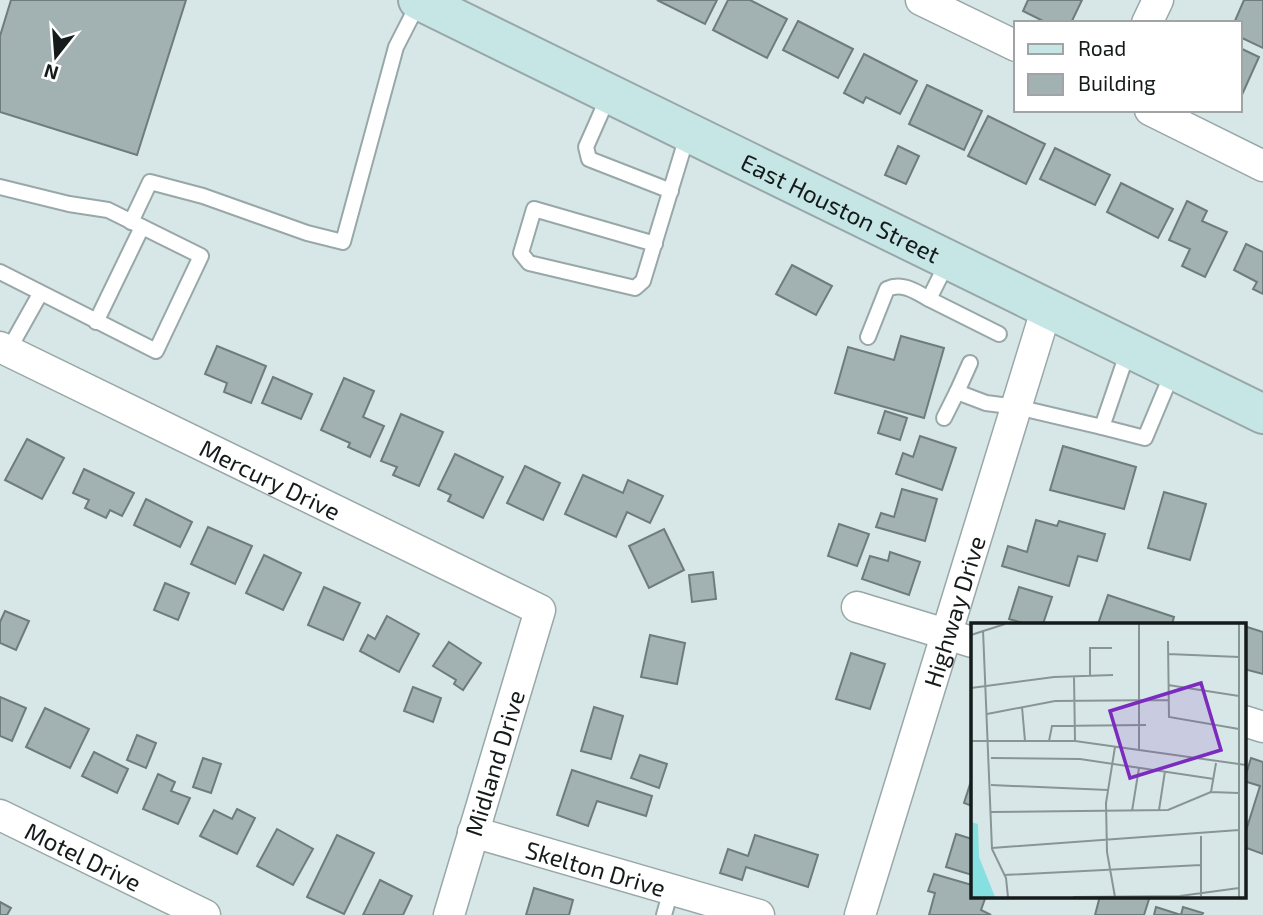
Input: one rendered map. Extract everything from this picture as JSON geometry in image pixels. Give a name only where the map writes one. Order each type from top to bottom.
[{"type":"main road","name":"East Houston Street","points":[[419,0],[1263,414]]},
{"type":"street","points":[[921,0],[1014,45]]},
{"type":"street","points":[[1148,21],[1158,0]]},
{"type":"street","points":[[1154,112],[1263,166]]},
{"type":"street","name":"Highway Drive","points":[[860,915],[959,638],[1017,407],[1047,307]]},
{"type":"street","name":"Mercury Drive","points":[[4,349],[540,611]]},
{"type":"street","points":[[857,607],[959,638]]},
{"type":"street","name":"Midland Drive","points":[[449,915],[540,611]]},
{"type":"street","points":[[1246,722],[1263,727]]},
{"type":"street","name":"Motel Drive","points":[[0,815],[205,915]]},
{"type":"street","name":"Skelton Drive","points":[[473,832],[668,902],[759,915]]},
{"type":"lane","points":[[96,322],[137,224],[150,182],[203,196],[307,233],[342,242],[396,47],[419,0]]},
{"type":"lane","points":[[610,93],[586,147],[589,159],[671,191]]},
{"type":"lane","points":[[654,244],[534,209],[521,253],[529,263],[635,288],[643,281],[688,132]]},
{"type":"lane","points":[[0,187],[69,204],[108,210],[201,256],[156,351],[0,272]]},
{"type":"lane","points":[[929,299],[949,259]]},
{"type":"lane","points":[[868,337],[887,289],[895,285],[905,286],[999,334]]},
{"type":"lane","points":[[4,349],[40,294]]},
{"type":"lane","points":[[1102,426],[1129,348]]},
{"type":"lane","points":[[944,418],[970,363]]},
{"type":"lane","points":[[957,392],[986,403],[1017,407],[1145,438],[1174,370]]},
{"type":"building","points":[[11,0],[186,0],[137,155],[0,112],[0,36]]},
{"type":"building","points":[[657,0],[717,0],[705,24]]},
{"type":"building","points":[[728,0],[750,0],[787,19],[767,58],[713,30]]},
{"type":"building","points":[[1028,0],[1082,0],[1072,21],[1043,21],[1023,11]]},
{"type":"building","points":[[1244,0],[1263,0],[1263,48],[1242,38],[1242,21],[1235,21]]},
{"type":"building","points":[[798,21],[853,49],[838,78],[783,50]]},
{"type":"building","points":[[1242,49],[1259,57],[1242,95]]},
{"type":"building","points":[[864,54],[917,81],[900,114],[866,97],[863,103],[844,93]]},
{"type":"building","points":[[927,85],[982,111],[964,150],[909,124]]},
{"type":"building","points":[[988,116],[1045,144],[1026,184],[968,156]]},
{"type":"building","points":[[898,146],[919,156],[906,184],[885,175]]},
{"type":"building","points":[[1055,148],[1110,175],[1095,205],[1040,179]]},
{"type":"building","points":[[1121,183],[1173,209],[1158,238],[1107,212]]},
{"type":"building","points":[[1187,201],[1207,211],[1202,221],[1227,232],[1205,277],[1182,266],[1190,249],[1169,240]]},
{"type":"building","points":[[1246,244],[1263,252],[1263,294],[1253,289],[1257,282],[1234,270]]},
{"type":"building","points":[[792,265],[832,286],[816,315],[776,294]]},
{"type":"building","points":[[901,336],[944,348],[924,418],[835,393],[848,347],[894,360]]},
{"type":"building","points":[[217,346],[266,366],[251,403],[224,392],[227,383],[205,374]]},
{"type":"building","points":[[273,377],[312,394],[301,419],[262,403]]},
{"type":"building","points":[[344,378],[374,391],[363,417],[384,426],[370,457],[348,447],[350,443],[321,430]]},
{"type":"building","points":[[885,411],[907,418],[900,440],[878,433]]},
{"type":"building","points":[[401,414],[443,432],[419,486],[393,475],[397,467],[381,461]]},
{"type":"building","points":[[920,436],[956,448],[942,490],[896,474],[903,453],[913,457]]},
{"type":"building","points":[[27,439],[64,458],[42,499],[5,480]]},
{"type":"building","points":[[1063,446],[1136,467],[1124,509],[1050,490]]},
{"type":"building","points":[[455,454],[503,477],[483,518],[448,501],[451,495],[438,489]]},
{"type":"building","points":[[525,466],[560,483],[543,520],[507,503]]},
{"type":"building","points":[[84,469],[134,493],[122,516],[110,510],[106,518],[85,508],[89,500],[73,493]]},
{"type":"building","points":[[583,475],[623,493],[628,480],[663,496],[650,523],[627,512],[616,537],[565,514]]},
{"type":"building","points":[[902,489],[937,499],[925,541],[876,527],[881,513],[894,517]]},
{"type":"building","points":[[1164,492],[1206,504],[1190,560],[1148,548]]},
{"type":"building","points":[[146,499],[192,522],[180,547],[134,525]]},
{"type":"building","points":[[1036,520],[1057,526],[1059,521],[1105,534],[1097,561],[1078,556],[1069,586],[1002,566],[1008,546],[1027,552]]},
{"type":"building","points":[[839,524],[869,534],[857,566],[828,556]]},
{"type":"building","points":[[208,527],[252,546],[235,584],[191,564]]},
{"type":"building","points":[[664,529],[684,570],[649,588],[629,546]]},
{"type":"building","points":[[890,552],[920,562],[909,595],[862,579],[870,556],[888,561]]},
{"type":"building","points":[[264,555],[301,573],[283,610],[246,593]]},
{"type":"building","points":[[713,572],[716,599],[692,602],[689,575]]},
{"type":"building","points":[[165,583],[189,593],[178,620],[154,610]]},
{"type":"building","points":[[324,587],[360,603],[343,640],[308,625]]},
{"type":"building","points":[[1019,587],[1052,597],[1043,623],[1023,623],[1009,619]]},
{"type":"building","points":[[1108,595],[1174,617],[1172,623],[1098,623]]},
{"type":"building","points":[[5,611],[29,621],[16,650],[0,643],[0,622]]},
{"type":"building","points":[[387,616],[419,634],[399,672],[360,651],[368,635],[375,639]]},
{"type":"building","points":[[1246,627],[1263,632],[1263,674],[1246,670]]},
{"type":"building","points":[[650,635],[685,643],[677,684],[641,677]]},
{"type":"building","points":[[449,642],[481,663],[463,690],[454,684],[456,680],[433,666]]},
{"type":"building","points":[[851,653],[885,664],[870,709],[836,699]]},
{"type":"building","points":[[413,687],[441,698],[433,722],[404,711]]},
{"type":"building","points":[[0,697],[26,708],[12,741],[0,736]]},
{"type":"building","points":[[594,707],[623,716],[611,759],[581,751]]},
{"type":"building","points":[[45,708],[89,729],[70,768],[26,747]]},
{"type":"building","points":[[137,735],[156,743],[146,768],[127,760]]},
{"type":"building","points":[[94,752],[128,769],[117,793],[82,776]]},
{"type":"building","points":[[640,755],[667,764],[659,788],[631,778]]},
{"type":"building","points":[[203,758],[221,764],[211,793],[193,787]]},
{"type":"building","points":[[1251,758],[1263,762],[1263,854],[1246,848],[1246,831],[1260,786],[1246,782]]},
{"type":"building","points":[[572,770],[652,796],[646,816],[597,801],[588,826],[557,815]]},
{"type":"building","points":[[158,774],[175,782],[171,791],[190,798],[178,824],[143,809]]},
{"type":"building","points":[[971,781],[971,806],[964,803]]},
{"type":"building","points":[[237,809],[255,818],[237,854],[200,836],[214,810],[232,819]]},
{"type":"building","points":[[277,829],[313,849],[293,885],[257,866]]},
{"type":"building","points":[[956,834],[971,839],[971,875],[946,867]]},
{"type":"building","points":[[337,835],[374,853],[344,914],[307,897]]},
{"type":"building","points":[[755,835],[818,855],[808,887],[746,867],[742,880],[720,873],[728,849],[748,856]]},
{"type":"building","points":[[934,874],[971,885],[971,898],[985,898],[981,910],[991,915],[929,915],[935,893],[928,891]]},
{"type":"building","points":[[380,880],[412,896],[403,915],[363,915]]},
{"type":"building","points":[[534,888],[573,900],[569,915],[526,915]]},
{"type":"building","points":[[1099,898],[1149,898],[1144,915],[1095,915]]},
{"type":"building","points":[[0,902],[11,908],[7,915],[0,915]]},
{"type":"building","points":[[1156,907],[1181,915],[1154,915]]},
{"type":"building","points":[[1183,907],[1203,913],[1202,915],[1181,915]]}]
